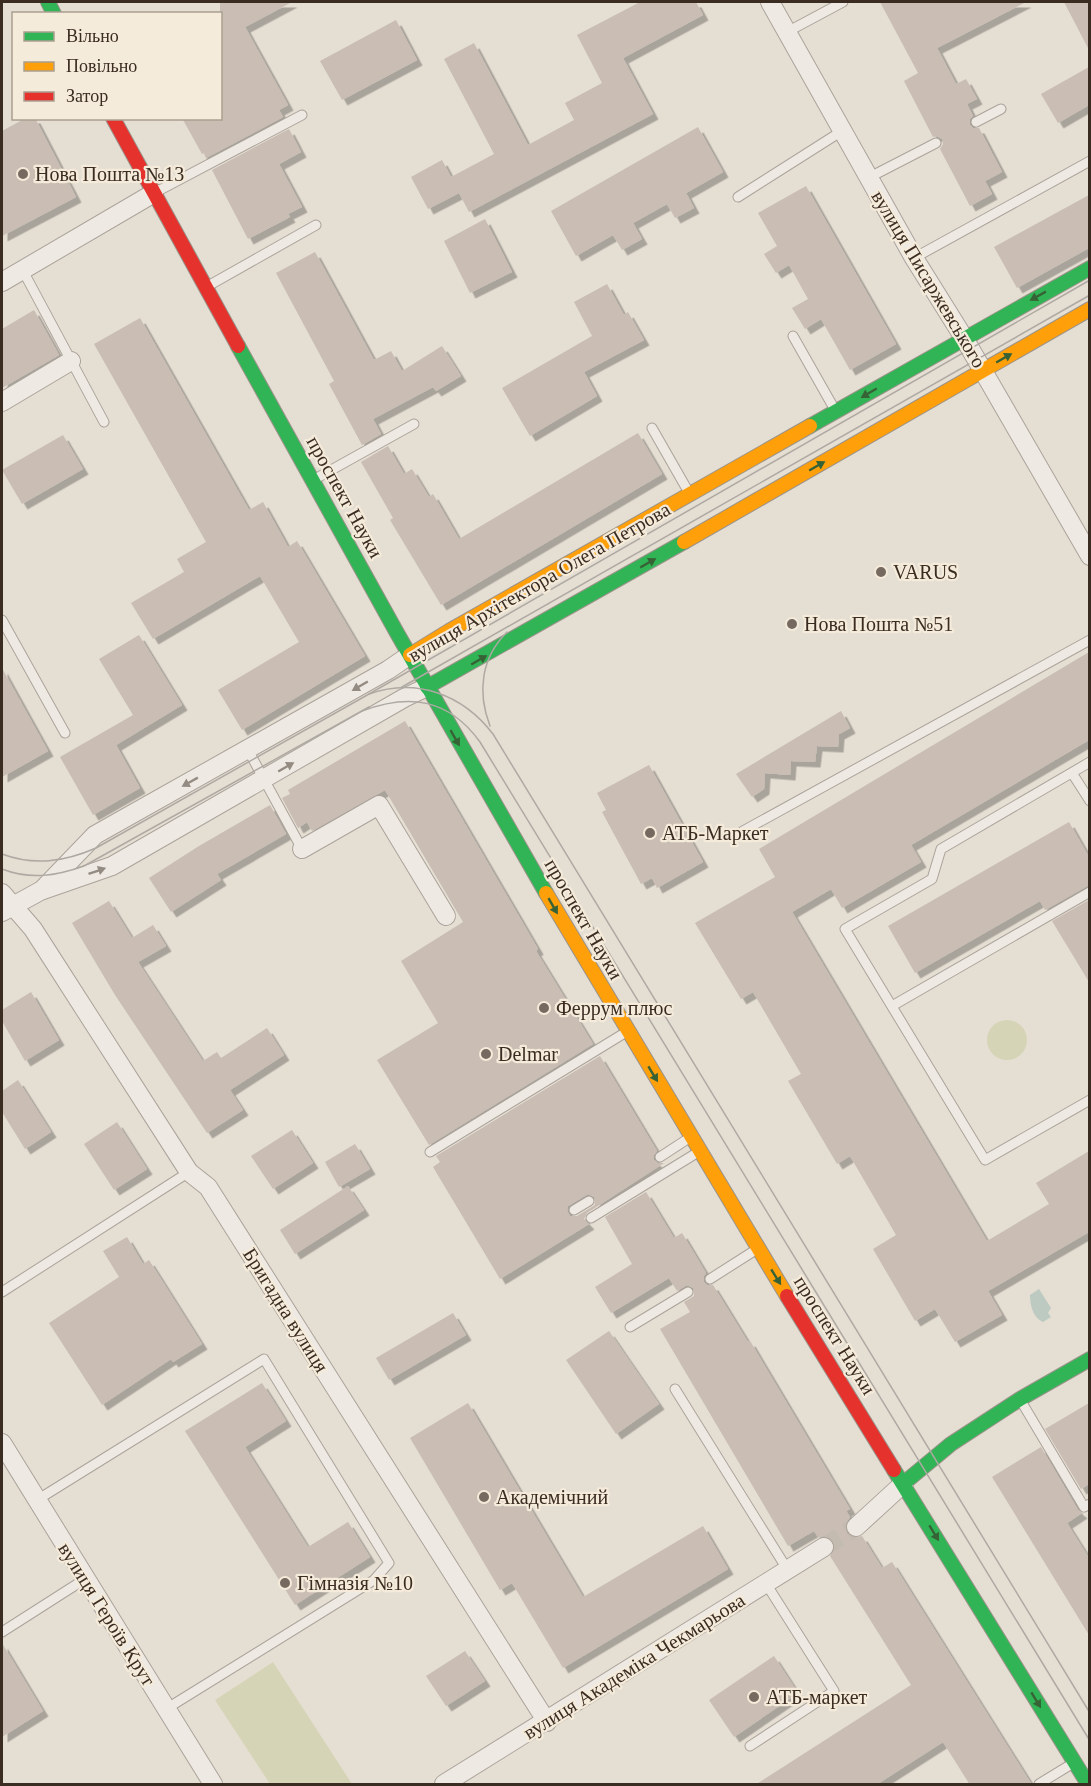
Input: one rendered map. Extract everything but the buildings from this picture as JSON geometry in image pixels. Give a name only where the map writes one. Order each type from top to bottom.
[{"type":"main road","name":"проспект Науки","points":[[113,120],[427,687],[627,1032],[1088,1785]]},
{"type":"main road","name":"вулиця Архітектора Олега Петрова","points":[[410,655],[1089,268]]},
{"type":"main road","name":"вулиця Архітектора Олега Петрова","points":[[427,687],[1089,309]]},
{"type":"main road","points":[[904,1484],[951,1444],[1020,1399],[1089,1359]]},
{"type":"street","name":"вулиця Писаржевського","points":[[770,2],[914,258],[983,370],[1089,556]]},
{"type":"street","points":[[2,282],[154,193]]},
{"type":"street","points":[[2,402],[71,361]]},
{"type":"street","name":"вулиця Архітектора Олега Петрова","points":[[6,904],[42,890],[95,835],[388,670],[410,655]]},
{"type":"street","points":[[42,890],[112,866],[427,687]]},
{"type":"street","points":[[302,849],[379,805],[446,916]]},
{"type":"street","name":"Бригадна вулиця","points":[[6,904],[33,929],[189,1172],[208,1186],[547,1722]]},
{"type":"street","name":"вулиця Героїв Крут","points":[[2,1443],[213,1785]]},
{"type":"street","points":[[856,1527],[904,1484]]},
{"type":"street","name":"вулиця Академіка Чекмарьова","points":[[444,1785],[824,1547]]},
{"type":"lane","points":[[788,32],[843,2]]},
{"type":"lane","points":[[976,122],[1001,109]]},
{"type":"lane","points":[[154,193],[302,115]]},
{"type":"lane","points":[[738,197],[842,131]]},
{"type":"lane","points":[[868,178],[936,143]]},
{"type":"lane","points":[[914,258],[1089,161]]},
{"type":"lane","points":[[206,287],[316,225]]},
{"type":"lane","points":[[22,269],[104,422]]},
{"type":"lane","points":[[794,336],[836,412]]},
{"type":"lane","points":[[313,480],[414,424]]},
{"type":"lane","points":[[652,428],[690,495]]},
{"type":"lane","points":[[2,620],[66,733]]},
{"type":"lane","points":[[743,831],[1089,640]]},
{"type":"lane","points":[[248,750],[302,849]]},
{"type":"lane","points":[[1089,762],[941,849],[932,879],[845,929],[985,1160],[1089,1100]]},
{"type":"lane","points":[[1072,773],[1089,801]]},
{"type":"lane","points":[[892,1006],[1089,892]]},
{"type":"lane","points":[[430,1152],[627,1032]]},
{"type":"lane","points":[[660,1157],[691,1137]]},
{"type":"lane","points":[[591,1218],[699,1151]]},
{"type":"lane","points":[[2,1292],[189,1172]]},
{"type":"lane","points":[[574,1210],[589,1201]]},
{"type":"lane","points":[[710,1279],[759,1248]]},
{"type":"lane","points":[[630,1327],[688,1292]]},
{"type":"lane","points":[[37,1500],[264,1359],[389,1563],[374,1580],[166,1709]]},
{"type":"lane","points":[[675,1389],[787,1569]]},
{"type":"lane","points":[[1020,1399],[1084,1507],[1089,1504]]},
{"type":"lane","points":[[2,1632],[85,1579]]},
{"type":"lane","points":[[750,1746],[834,1691],[765,1582]]},
{"type":"lane","points":[[1039,1785],[1074,1762]]},
{"type":"shaded area","points":[[1007,1020],[1021,1026],[1027,1040],[1021,1054],[1007,1060],[993,1054],[987,1040],[993,1026]]},
{"type":"shaded area","points":[[1039,1289],[1051,1308],[1048,1313],[1051,1317],[1043,1322],[1034,1314],[1030,1295]]},
{"type":"shaded area","points":[[273,1662],[352,1784],[270,1784],[215,1700]]},
{"type":"tunnel","points":[[824,1547],[856,1527]]},
{"type":"tram line","points":[[2,854],[26,860],[49,861],[72,857],[96,848],[1090,280]]},
{"type":"tram line","points":[[402,687],[1090,295]]},
{"type":"tram line","points":[[490,726],[484,701],[484,676],[492,653],[507,632]]},
{"type":"tram line","points":[[369,694],[387,689],[404,688],[438,693],[468,709],[493,734],[1090,1713]]},
{"type":"tram line","points":[[362,711],[396,702],[427,704],[455,716],[480,742],[1090,1741]]},
{"type":"tram line","points":[[2,869],[33,876],[63,872],[84,866],[369,707]]},
{"type":"traffic: fast","points":[[48,2],[53,12]]},
{"type":"traffic: fast","points":[[810,426],[1090,268]]},
{"type":"traffic: fast","points":[[238,346],[397,633],[546,893]]},
{"type":"traffic: fast","points":[[427,687],[684,542]]},
{"type":"traffic: fast","points":[[904,1483],[951,1444],[1020,1399],[1090,1359]]},
{"type":"traffic: fast","points":[[894,1470],[1088,1784]]},
{"type":"traffic: slow","points":[[684,542],[1090,309]]},
{"type":"traffic: slow","points":[[410,655],[810,426]]},
{"type":"traffic: slow","points":[[546,893],[787,1296]]},
{"type":"traffic: jam","points":[[114,120],[238,346]]},
{"type":"traffic: jam","points":[[787,1296],[894,1470]]},
{"type":"place","name":"Нова Пошта №13","points":[[23,174]]},
{"type":"place","name":"VARUS","points":[[881,572]]},
{"type":"place","name":"Нова Пошта №51","points":[[792,624]]},
{"type":"place","name":"АТБ-Маркет","points":[[650,833]]},
{"type":"place","name":"Феррум плюс","points":[[544,1008]]},
{"type":"place","name":"Delmar","points":[[486,1054]]},
{"type":"place","name":"Академічний","points":[[484,1497]]},
{"type":"place","name":"Гімназія №10","points":[[285,1583]]},
{"type":"place","name":"АТБ-маркет","points":[[754,1697]]}]
